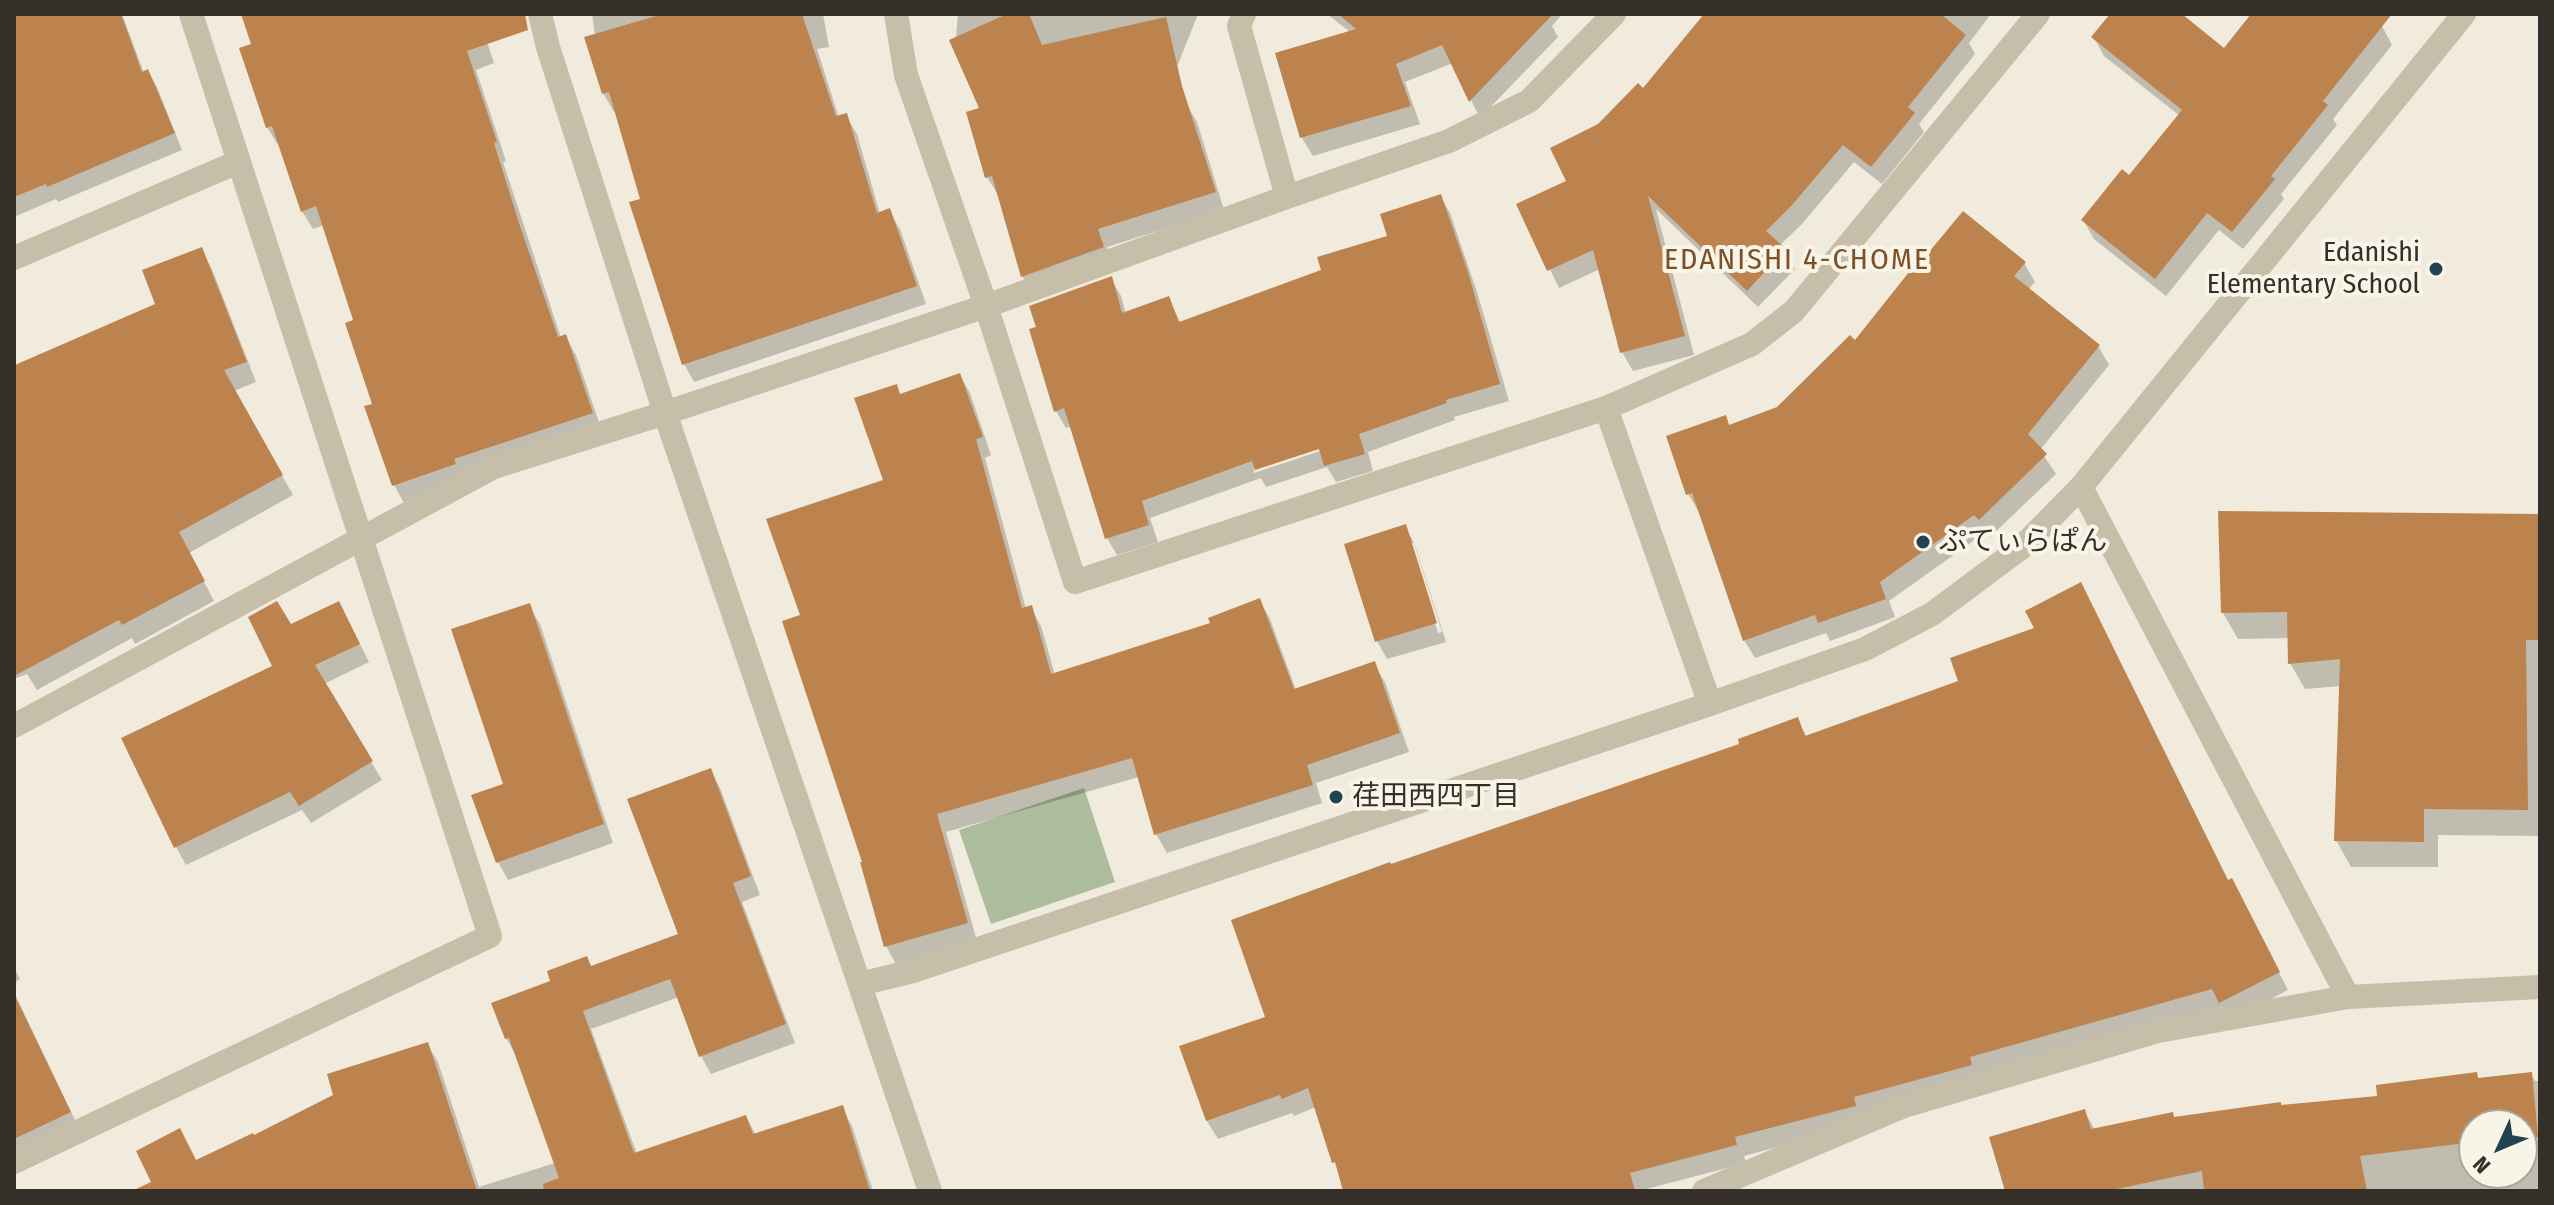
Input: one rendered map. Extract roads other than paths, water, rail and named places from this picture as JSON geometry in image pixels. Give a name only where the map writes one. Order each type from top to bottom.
[{"type":"street","points":[[14,1162],[490,936],[191,14]]},
{"type":"street","points":[[540,14],[665,413],[930,1191]]},
{"type":"street","points":[[896,14],[906,75],[986,306],[1075,582],[1606,408],[1752,344],[1794,311],[2038,14]]},
{"type":"street","points":[[1244,14],[1239,26],[1287,197]]},
{"type":"street","points":[[14,726],[494,467],[986,306],[1449,141],[1529,101],[1614,14]]},
{"type":"street","points":[[860,984],[913,971],[1710,704],[1865,649],[1932,614],[2022,547],[2081,487],[2464,14]]},
{"type":"street","points":[[14,258],[238,162]]},
{"type":"street","points":[[1606,408],[1710,704]]},
{"type":"street","points":[[2081,487],[2348,997]]},
{"type":"street","points":[[1704,1191],[1904,1106],[2158,1031],[2348,997],[2540,987]]},
{"type":"place","name":"Edanishi Elementary School","points":[[2436,269]]},
{"type":"place","name":"ぷてぃらぱん","points":[[1923,542]]},
{"type":"place","name":"荏田西四丁目","points":[[1336,797]]},
{"type":"district","name":"EDANISHI 4-CHOME","points":[[1797,261]]}]
